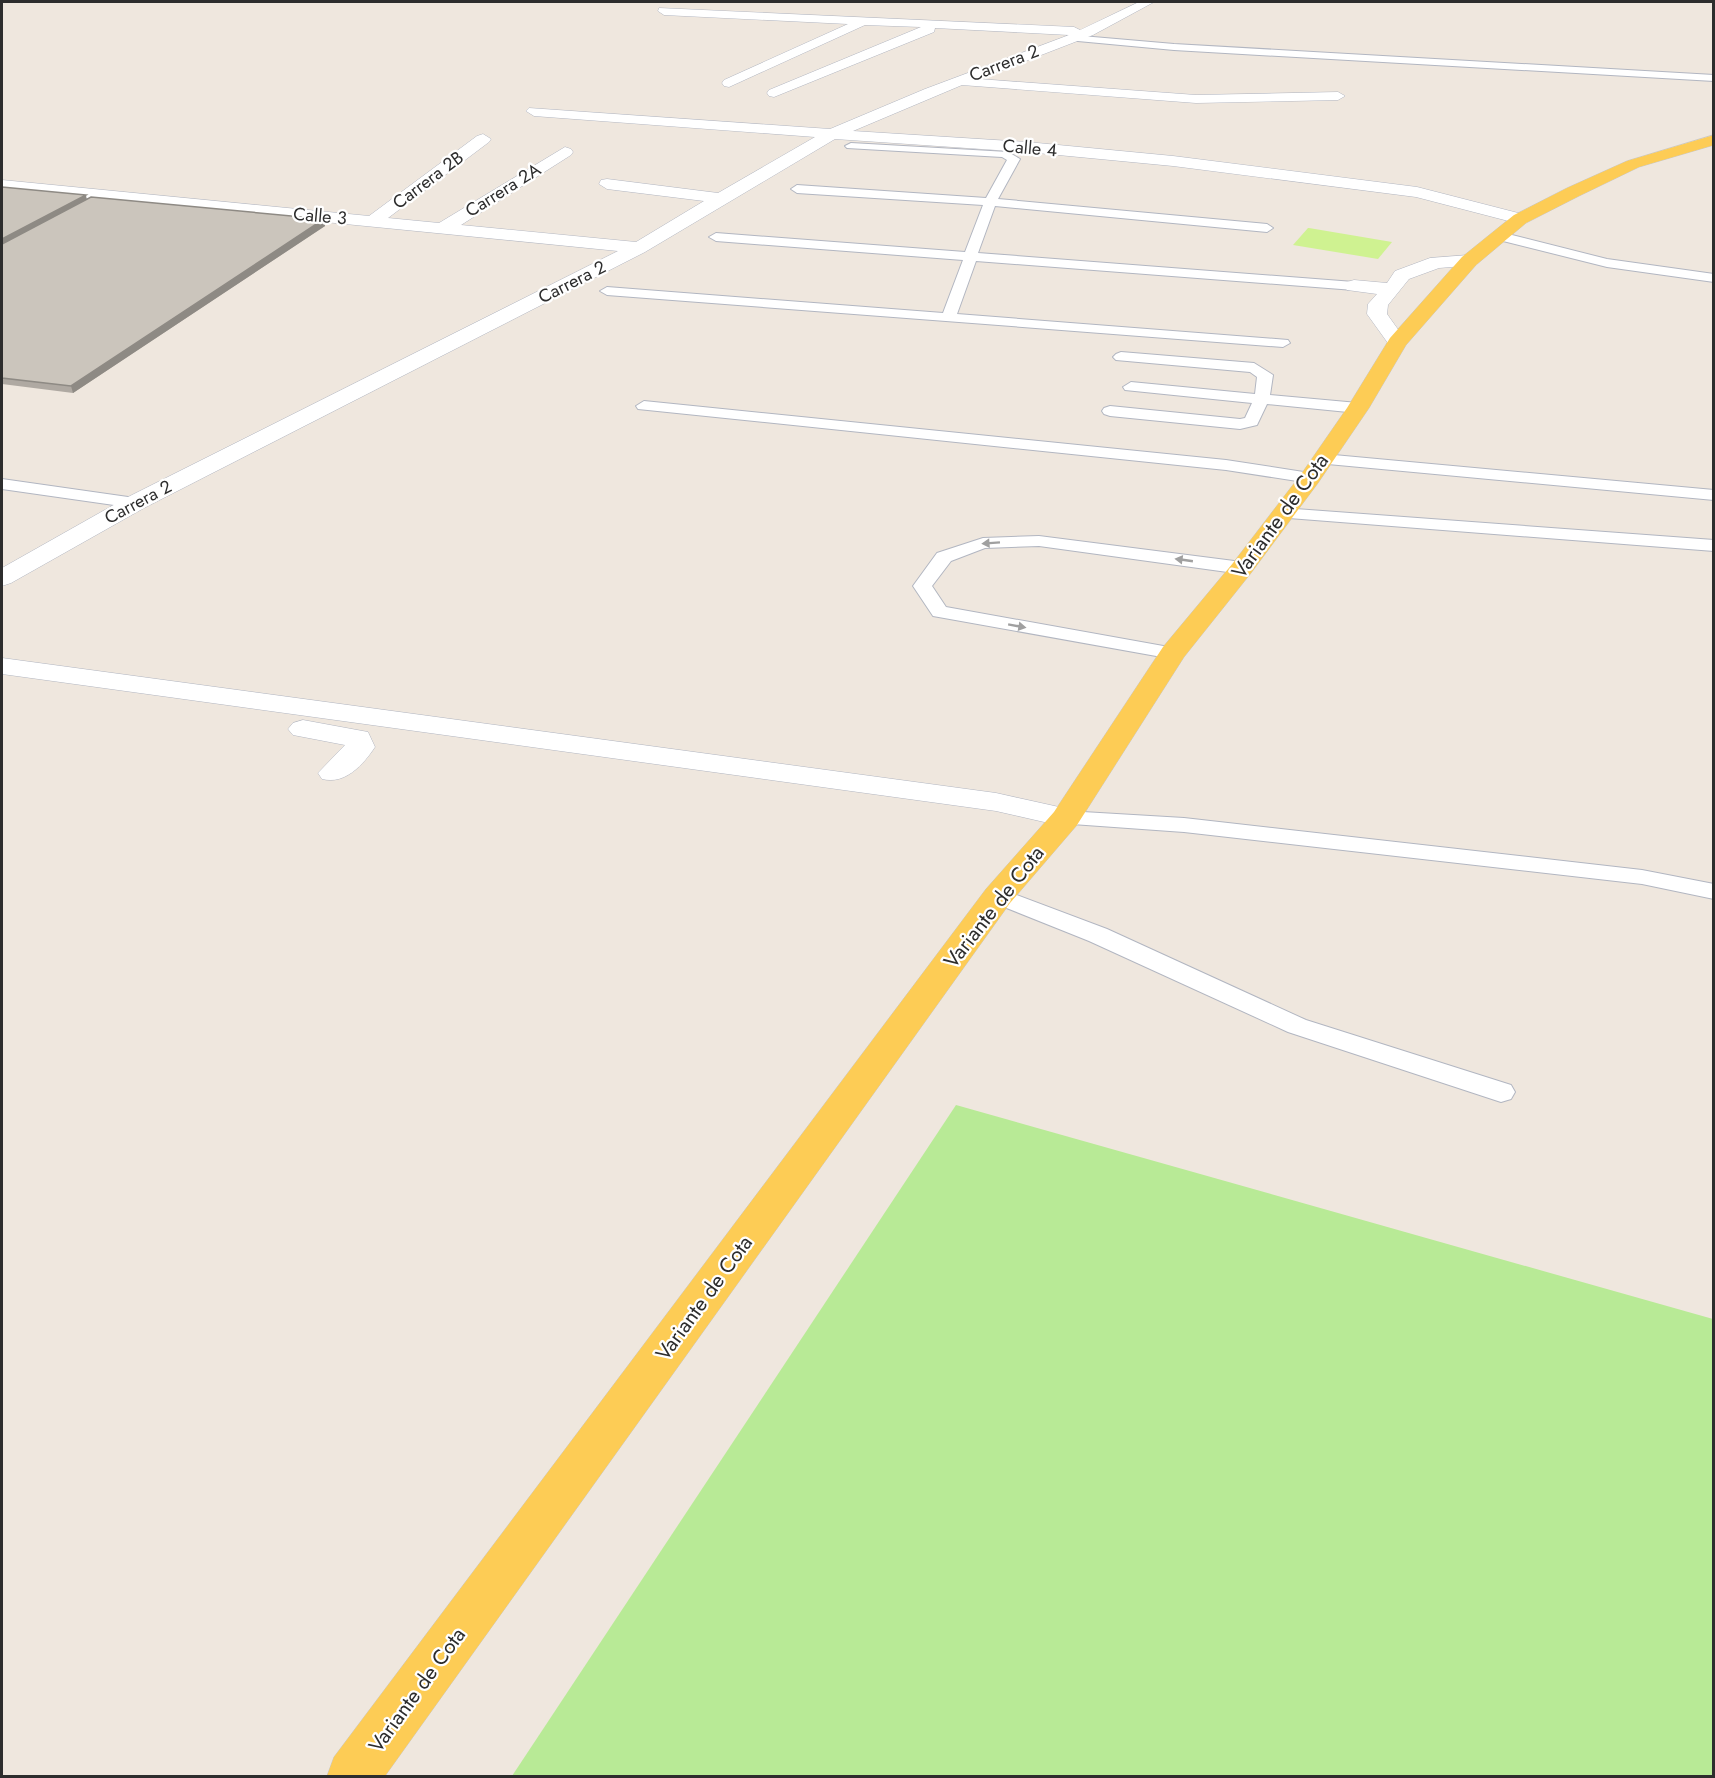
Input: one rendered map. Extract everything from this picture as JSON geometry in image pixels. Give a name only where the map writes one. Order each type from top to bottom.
[{"type":"main road","name":"Variante de Cota","points":[[353,1776],[998,896],[1066,818],[1173,653],[1242,568],[1310,478],[1358,408],[1397,342],[1469,261],[1520,219],[1633,164],[1713,140]]},
{"type":"street","name":"Carrera 2","points":[[2,578],[135,503],[639,248],[832,134],[956,81],[1088,32],[1148,2]]},
{"type":"street","points":[[664,11],[1088,32]]},
{"type":"street","points":[[729,83],[863,21]]},
{"type":"street","points":[[774,93],[939,25]]},
{"type":"street","points":[[956,81],[1196,99],[1338,96]]},
{"type":"street","name":"Calle 4","points":[[550,97],[534,111],[1027,147],[1173,161],[1417,192],[1520,219]]},
{"type":"street","name":"Carrera 2B","points":[[373,221],[483,139]]},
{"type":"street","name":"Carrera 2A","points":[[442,229],[565,152]]},
{"type":"street","points":[[607,184],[721,198]]},
{"type":"street","name":"Calle 3","points":[[2,185],[639,248]]},
{"type":"street","points":[[1397,342],[1377,314],[1378,304],[1393,289],[1402,275],[1437,262],[1469,261]]},
{"type":"street","points":[[1354,286],[1393,289]]},
{"type":"street","points":[[2,666],[996,802],[1066,818]]},
{"type":"street","points":[[2,683],[358,738],[360,747],[333,773]]},
{"type":"lane","points":[[1070,38],[1174,47],[1713,78]]},
{"type":"lane","points":[[851,146],[1011,156],[1014,159],[990,202],[949,317]]},
{"type":"lane","points":[[797,189],[990,202],[1267,228]]},
{"type":"lane","points":[[1500,236],[1607,263],[1713,278]]},
{"type":"lane","points":[[716,237],[1354,286]]},
{"type":"lane","points":[[608,291],[1283,343]]},
{"type":"lane","points":[[1110,411],[1240,424],[1251,422],[1262,398],[1265,375],[1254,368],[1121,357]]},
{"type":"lane","points":[[1131,387],[1358,408]]},
{"type":"lane","points":[[644,406],[1226,465],[1310,478]]},
{"type":"lane","points":[[1323,459],[1713,495]]},
{"type":"lane","points":[[2,484],[135,503]]},
{"type":"lane","points":[[1282,513],[1713,546]]},
{"type":"lane","points":[[1173,653],[940,612],[922,586],[944,557],[983,543],[1039,541],[1242,568]]},
{"type":"lane","points":[[1066,818],[1184,825],[1642,877],[1713,892]]},
{"type":"lane","points":[[998,896],[1098,935],[1297,1026],[1501,1092]]},
{"type":"green space","points":[[1308,228],[1392,242],[1378,259],[1293,245]]},
{"type":"green space","points":[[956,1105],[1713,1319],[1713,1776],[512,1776]]},
{"type":"building","points":[[2,187],[86,195],[2,239]]},
{"type":"building","points":[[91,197],[324,219],[71,386],[2,378],[2,244]]}]
